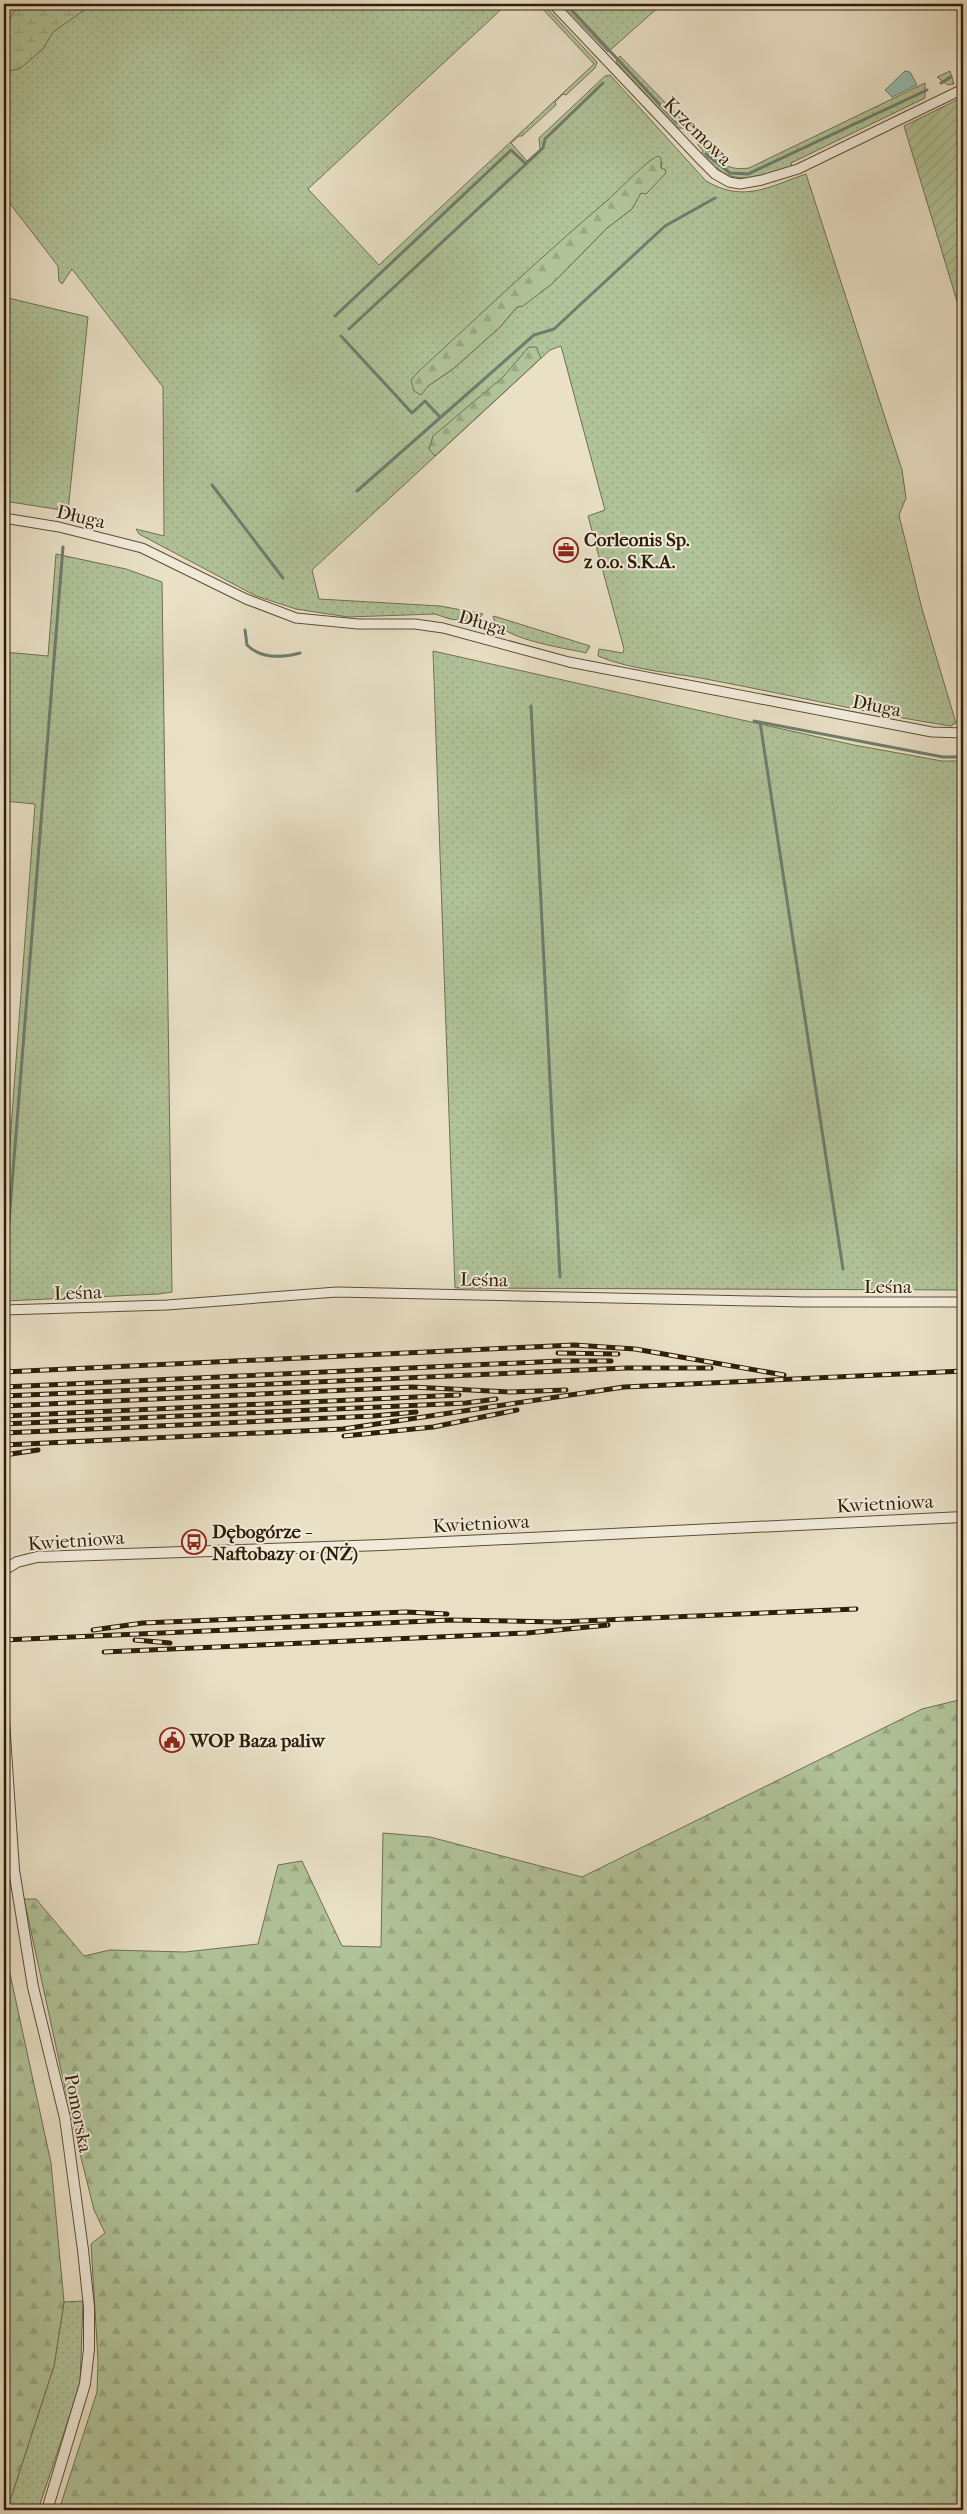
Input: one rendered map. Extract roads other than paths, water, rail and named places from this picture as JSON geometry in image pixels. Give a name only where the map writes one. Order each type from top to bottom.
[{"type":"street","name":"Krzemowa","points":[[553,4],[698,157],[715,174],[730,182],[753,182],[792,172],[963,89]]},
{"type":"street","name":"Długa","points":[[4,518],[59,527],[142,548],[246,599],[296,618],[342,623],[415,624],[443,628],[569,662],[932,732],[963,733]]},
{"type":"street","name":"Leśna","points":[[4,1310],[167,1305],[337,1292],[794,1302],[963,1302]]},
{"type":"street","name":"Kwietniowa","points":[[4,1570],[17,1562],[37,1557],[382,1545],[963,1517]]},
{"type":"street","name":"Pomorska","points":[[4,1721],[14,1870],[33,1987],[65,2118],[83,2250],[88,2307],[89,2349],[85,2384],[46,2510]]},
{"type":"water","points":[[905,71],[910,72],[917,85],[892,97],[885,90]]},
{"type":"waterway","points":[[566,4],[677,123]]},
{"type":"waterway","points":[[941,83],[951,77]]},
{"type":"waterway","points":[[335,316],[511,150],[526,164],[543,148],[545,139],[603,83]]},
{"type":"waterway","points":[[706,154],[730,173],[748,174],[927,90]]},
{"type":"waterway","points":[[349,329],[526,164]]},
{"type":"waterway","points":[[357,491],[534,335],[554,329],[665,226],[715,198]]},
{"type":"waterway","points":[[341,336],[412,413],[425,401],[440,417]]},
{"type":"waterway","points":[[212,485],[283,578]]},
{"type":"waterway","points":[[4,1284],[63,547]]},
{"type":"waterway","points":[[245,630],[247,645],[259,653],[272,656],[300,653]]},
{"type":"waterway","points":[[531,706],[560,1277]]},
{"type":"waterway","points":[[754,721],[943,757],[963,757]]},
{"type":"waterway","points":[[760,722],[843,1269]]},
{"type":"railway","points":[[4,1372],[574,1345],[635,1349],[784,1375]]},
{"type":"railway","points":[[558,1353],[618,1354]]},
{"type":"railway","points":[[4,1387],[559,1361],[611,1361]]},
{"type":"railway","points":[[4,1396],[626,1368],[711,1368]]},
{"type":"railway","points":[[4,1445],[343,1429],[624,1387],[963,1371]]},
{"type":"railway","points":[[4,1406],[412,1387],[510,1392],[566,1390]]},
{"type":"railway","points":[[4,1416],[459,1395]]},
{"type":"railway","points":[[4,1424],[466,1403],[496,1399]]},
{"type":"railway","points":[[344,1436],[433,1427],[517,1410]]},
{"type":"railway","points":[[4,1433],[373,1416],[416,1412]]},
{"type":"railway","points":[[4,1455],[38,1450]]},
{"type":"railway","points":[[4,1640],[451,1620],[558,1622],[856,1609]]},
{"type":"railway","points":[[93,1630],[143,1623],[406,1612],[447,1614]]},
{"type":"railway","points":[[104,1652],[527,1633],[608,1625]]},
{"type":"railway","points":[[135,1640],[170,1643]]},
{"type":"place","name":"Corleonis Sp. z o.o. S.K.A.","points":[[566,550]]},
{"type":"place","name":"Dębogórze - Naftobazy 01 (NŻ)","points":[[194,1542]]},
{"type":"place","name":"WOP Baza paliw","points":[[172,1740]]}]
